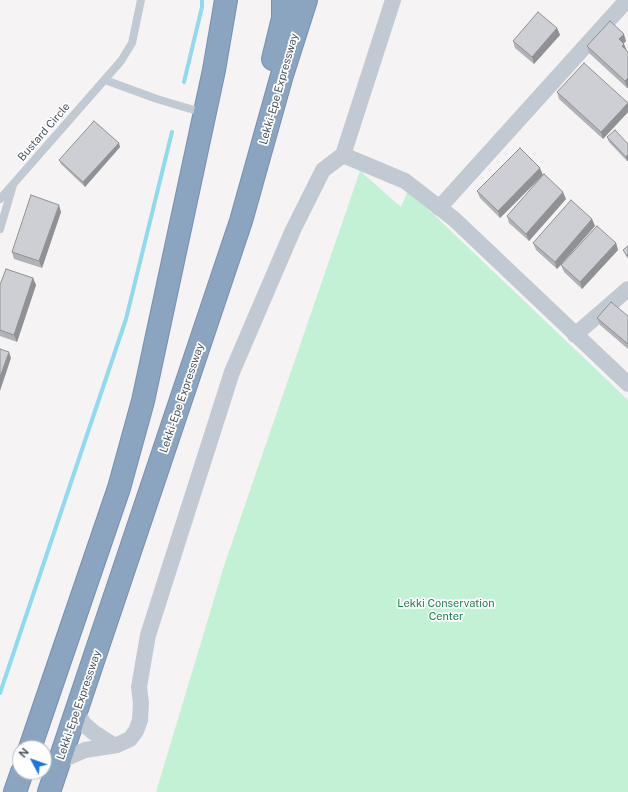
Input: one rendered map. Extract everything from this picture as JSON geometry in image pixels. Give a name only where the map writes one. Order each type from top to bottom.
[{"type":"highway","points":[[33,740],[119,488],[143,401],[214,70],[226,0]]},
{"type":"highway","points":[[214,70],[235,14],[242,0]]},
{"type":"highway","points":[[270,121],[266,107],[266,91],[283,18],[282,0]]},
{"type":"highway","name":"Lekki-Epe Expressway","points":[[49,792],[241,221],[282,75],[306,0]]},
{"type":"highway","points":[[15,792],[19,780]]},
{"type":"street","points":[[60,761],[85,750],[115,745],[130,739],[136,732],[140,720],[141,703],[138,687],[148,635],[232,372],[293,230],[323,170],[343,155],[393,0]]},
{"type":"street","points":[[439,208],[628,0]]},
{"type":"street","points":[[343,155],[405,181],[454,220],[628,384]]},
{"type":"street","points":[[575,334],[628,288]]},
{"type":"street","points":[[77,712],[84,724],[93,732],[115,745]]},
{"type":"lane","name":"Bustard Circle","points":[[0,199],[121,61],[132,43],[141,0]]},
{"type":"lane","points":[[105,80],[157,99],[205,113]]},
{"type":"lane","points":[[0,228],[14,183]]},
{"type":"green space","name":"Lekki Conservation Center","points":[[360,171],[401,207],[408,190],[628,400],[628,792],[156,792],[224,566]]},
{"type":"building","points":[[538,12],[557,28],[532,57],[513,41]]},
{"type":"building","points":[[610,21],[624,34],[619,39],[624,44],[622,46],[628,52],[628,78],[625,81],[587,46]]},
{"type":"building","points":[[584,63],[628,103],[601,132],[557,92]]},
{"type":"building","points":[[94,121],[119,143],[83,182],[59,160]]},
{"type":"building","points":[[615,130],[628,144],[628,154],[626,157],[607,137]]},
{"type":"building","points":[[520,148],[540,168],[498,211],[477,191]]},
{"type":"building","points":[[544,174],[563,192],[526,234],[507,216]]},
{"type":"building","points":[[31,195],[59,205],[39,261],[12,252]]},
{"type":"building","points":[[571,200],[592,219],[555,262],[533,243]]},
{"type":"building","points":[[597,226],[616,243],[580,282],[561,265]]},
{"type":"building","points":[[628,246],[628,257],[623,250]]},
{"type":"building","points":[[6,269],[33,278],[14,335],[0,330],[0,285]]},
{"type":"building","points":[[611,302],[628,316],[628,344],[597,318]]},
{"type":"building","points":[[0,349],[9,352],[0,377]]},
{"type":"waterway","points":[[184,82],[202,7],[202,0]]},
{"type":"waterway","points":[[0,693],[126,319],[172,132]]}]
